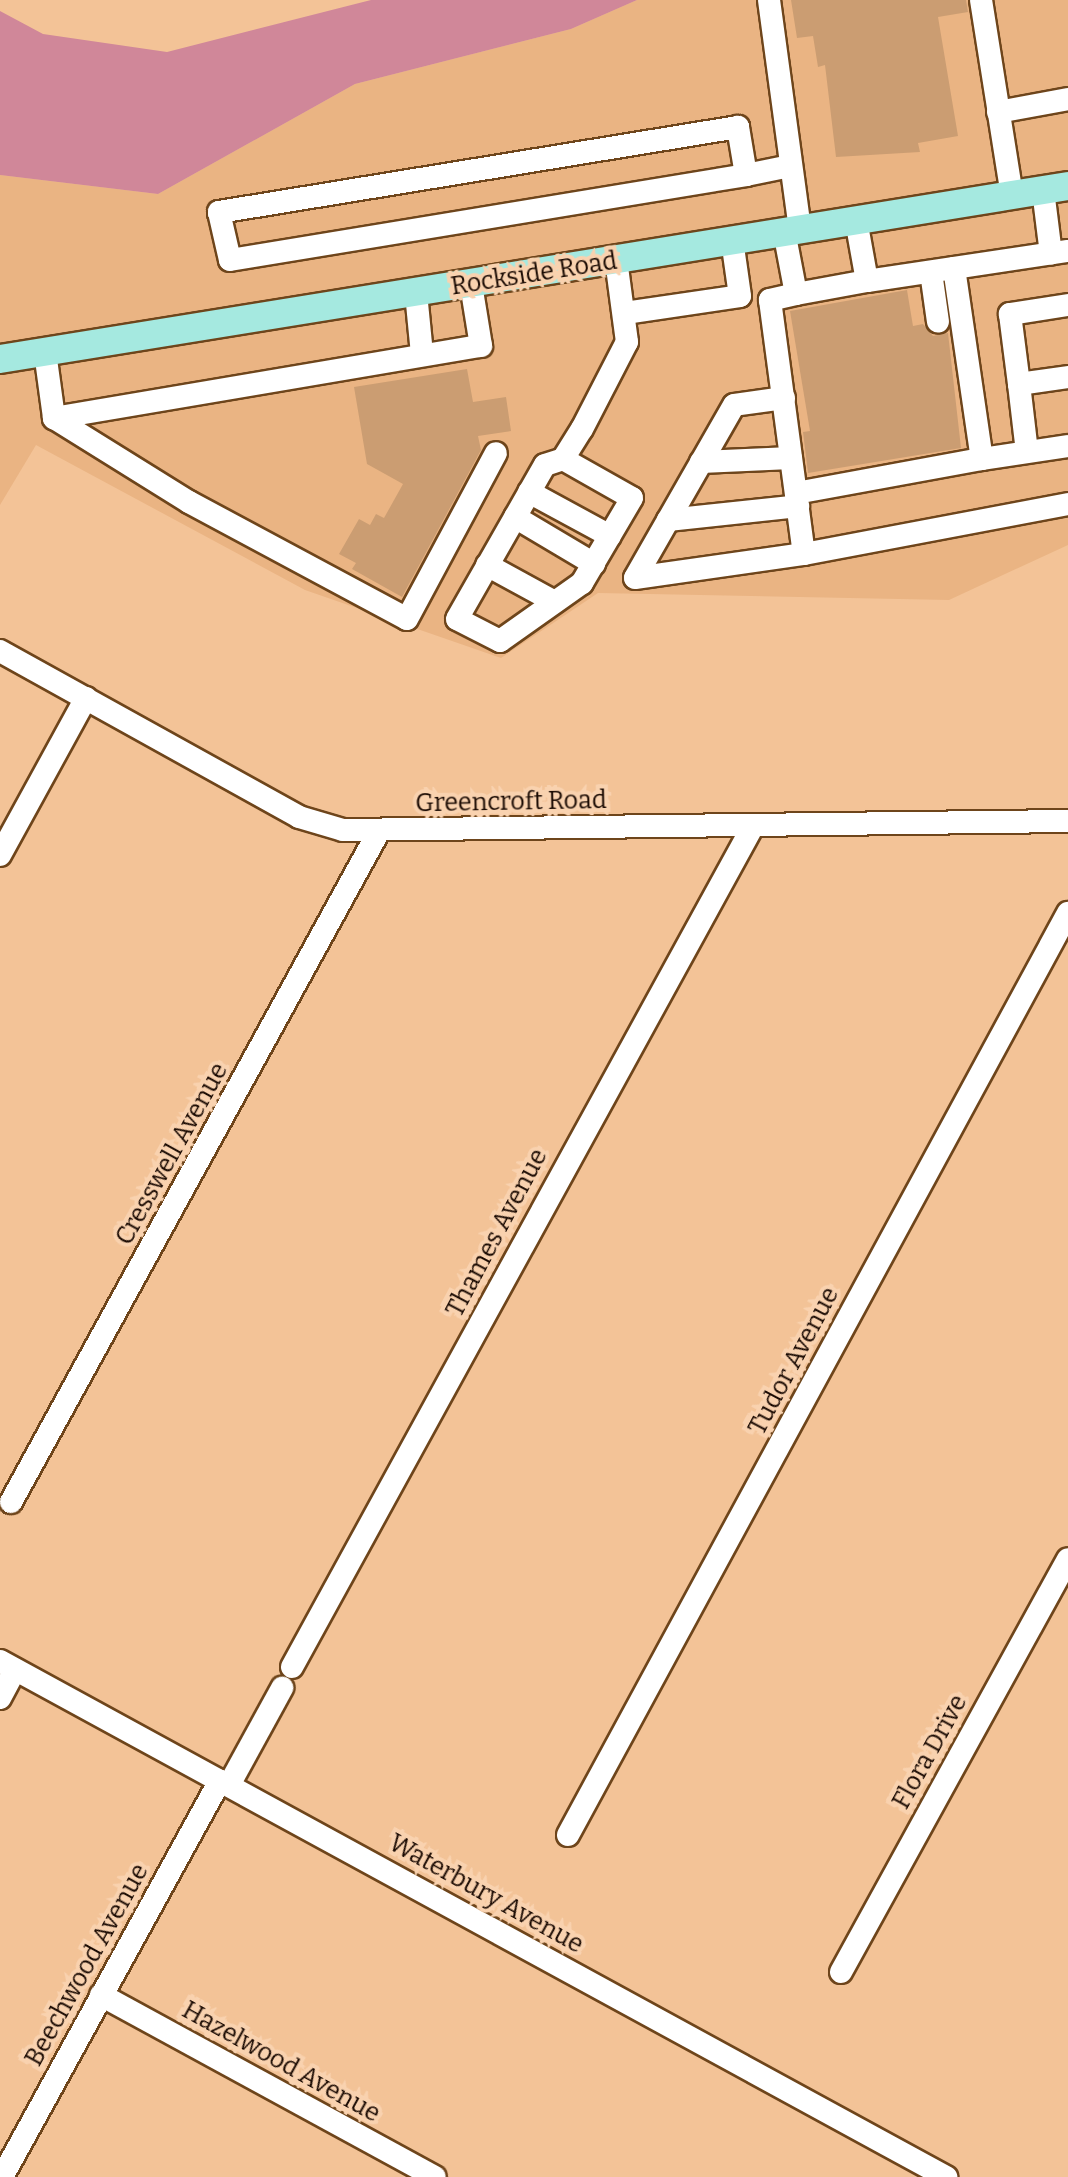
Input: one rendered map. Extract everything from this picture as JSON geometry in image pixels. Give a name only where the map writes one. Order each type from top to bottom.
[{"type":"main road","name":"Rockside Road","points":[[0,359],[1055,188]]},
{"type":"street","points":[[769,0],[790,166],[796,294]]},
{"type":"street","points":[[981,0],[1012,196]]},
{"type":"street","points":[[998,112],[1068,99]]},
{"type":"street","points":[[746,176],[738,128],[220,212],[230,260],[746,176],[790,166]]},
{"type":"street","points":[[804,554],[770,300],[1059,252],[1055,188]]},
{"type":"street","points":[[856,220],[867,282]]},
{"type":"street","points":[[625,313],[740,296],[732,240]]},
{"type":"street","points":[[563,459],[632,498],[582,583],[500,640],[457,619],[544,465],[563,459],[627,342],[616,260]]},
{"type":"street","points":[[938,322],[942,270]]},
{"type":"street","points":[[942,270],[982,459]]},
{"type":"street","points":[[54,418],[481,346],[471,284]]},
{"type":"street","points":[[416,293],[422,354]]},
{"type":"street","points":[[1027,452],[1010,314],[1068,305]]},
{"type":"street","points":[[45,352],[54,418]]},
{"type":"street","points":[[1018,384],[1068,377]]},
{"type":"street","points":[[784,398],[734,404],[636,578],[804,554],[1068,504]]},
{"type":"street","points":[[54,418],[189,502],[407,619],[496,453]]},
{"type":"street","points":[[668,520],[1068,446]]},
{"type":"street","points":[[702,462],[792,458]]},
{"type":"street","points":[[530,492],[610,536]]},
{"type":"street","points":[[514,518],[594,564]]},
{"type":"street","points":[[488,566],[555,602]]},
{"type":"street","name":"Greencroft Road","points":[[0,651],[299,818],[344,830],[1068,821]]},
{"type":"street","points":[[0,855],[86,698]]},
{"type":"street","name":"Thames Avenue","points":[[287,1678],[753,826]]},
{"type":"street","name":"Cresswell Avenue","points":[[11,1502],[379,831]]},
{"type":"street","name":"Tudor Avenue","points":[[568,1835],[1068,912]]},
{"type":"street","name":"Flora Drive","points":[[841,1972],[1068,1559]]},
{"type":"street","points":[[0,1698],[8,1665]]},
{"type":"street","name":"Waterbury Avenue","points":[[8,1665],[946,2177]]},
{"type":"street","name":"Beechwood Avenue","points":[[2,2177],[101,1995],[287,1678]]},
{"type":"street","name":"Hazelwood Avenue","points":[[101,1995],[435,2177]]},
{"type":"shaded area","points":[[371,0],[637,0],[571,29],[355,84],[158,194],[0,175],[0,11],[43,34],[167,52]]},
{"type":"shaded area","points":[[637,0],[1068,0],[1068,545],[949,600],[598,593],[501,658],[305,590],[36,445],[0,505],[0,175],[158,194],[355,84],[571,29]]},
{"type":"building","points":[[791,0],[966,0],[968,12],[938,17],[958,136],[918,143],[920,152],[836,157],[825,65],[818,67],[813,36],[797,38]]},
{"type":"building","points":[[907,290],[913,326],[923,324],[933,336],[948,333],[961,448],[808,473],[803,432],[810,431],[790,311]]},
{"type":"building","points":[[467,369],[473,402],[506,397],[511,431],[478,436],[481,450],[402,597],[352,569],[356,563],[339,554],[359,519],[370,525],[376,514],[384,518],[403,484],[367,464],[354,387]]}]
